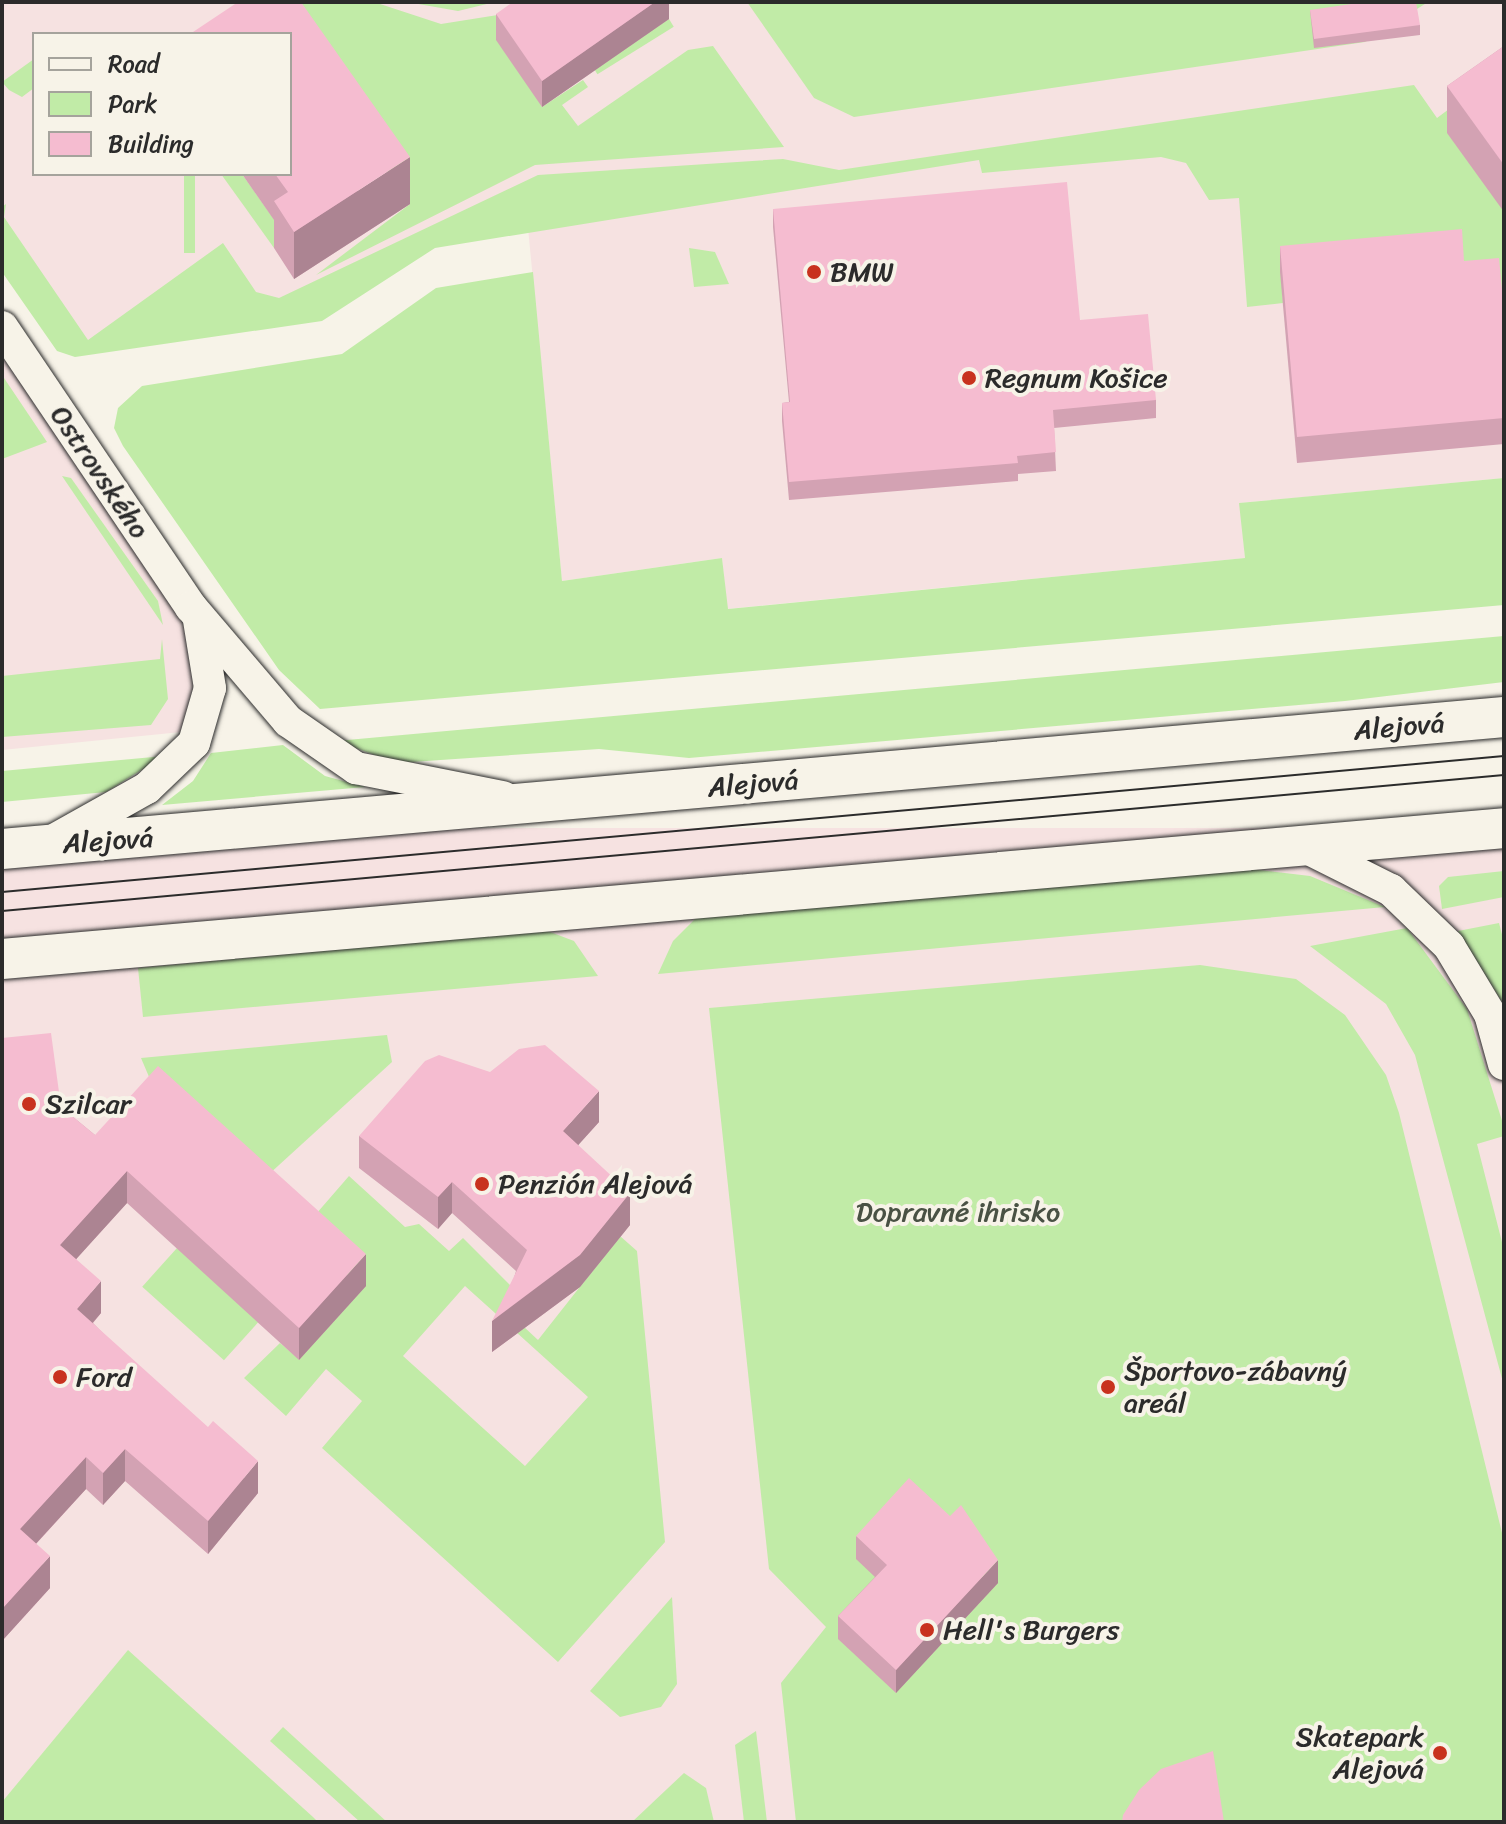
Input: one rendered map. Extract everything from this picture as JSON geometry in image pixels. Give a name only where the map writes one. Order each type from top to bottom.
[{"type":"street","name":"Ostrovského","points":[[2,327],[199,616],[288,721],[334,757],[400,779],[534,803]]},
{"type":"street","points":[[20,847],[147,788],[194,743],[210,688],[199,616]]},
{"type":"street","name":"Alejová","points":[[20,847],[1504,717]]},
{"type":"street","points":[[2,959],[1504,828]]},
{"type":"street","points":[[1301,845],[1379,882],[1449,946],[1490,1014],[1504,1064]]},
{"type":"shaded area","points":[[2,2],[1504,2],[1504,478],[1240,503],[1245,558],[727,609],[722,558],[562,581],[528,228],[417,244],[311,320],[88,342],[4,217]]},
{"type":"shaded area","points":[[2,327],[199,616],[201,730],[2,750]]},
{"type":"shaded area","points":[[2,828],[1504,828],[1504,1822],[2,1822]]},
{"type":"green space","points":[[277,2],[374,2],[441,24],[504,14],[542,107],[583,80],[588,87],[562,105],[578,126],[688,50],[713,46],[784,147],[535,165],[316,275],[410,204],[281,20],[233,32]]},
{"type":"green space","points":[[407,2],[495,2],[458,11]]},
{"type":"green space","points":[[747,2],[1428,2],[1365,42],[854,117],[814,98]]},
{"type":"green space","points":[[669,19],[674,27],[597,74],[593,67]]},
{"type":"green space","points":[[32,60],[32,90],[22,97],[2,82]]},
{"type":"green space","points":[[1414,85],[1437,118],[1449,109],[1504,212],[1504,338],[1281,272],[1283,303],[1247,307],[1239,198],[1209,200],[1186,163],[1161,157],[982,173],[979,160],[435,248],[322,321],[75,357],[57,351],[2,272],[2,207],[6,204],[4,217],[88,340],[223,243],[256,292],[279,298],[538,175],[783,159],[839,170]]},
{"type":"green space","points":[[184,176],[195,176],[195,253],[184,253]]},
{"type":"green space","points":[[222,176],[243,176],[288,239],[274,248]]},
{"type":"green space","points":[[689,248],[715,252],[729,284],[694,287]]},
{"type":"green space","points":[[533,272],[562,581],[722,558],[728,609],[1245,558],[1239,503],[1504,478],[1504,605],[320,709],[279,670],[123,446],[114,428],[118,408],[142,386],[342,354],[436,288]]},
{"type":"green space","points":[[2,375],[47,442],[2,459]]},
{"type":"green space","points":[[62,476],[71,478],[158,601],[163,625]]},
{"type":"green space","points":[[1504,636],[1504,682],[1345,701],[689,758],[599,749],[397,763],[336,741]]},
{"type":"green space","points":[[162,639],[168,699],[151,725],[2,737],[2,676],[160,659]]},
{"type":"green space","points":[[283,745],[325,776],[365,787],[162,805],[193,781],[211,753]]},
{"type":"green space","points":[[164,756],[106,792],[2,802],[2,771]]},
{"type":"green space","points":[[1242,868],[1310,876],[1385,907],[658,974],[673,941],[697,917]]},
{"type":"green space","points":[[1504,871],[1504,897],[1442,909],[1439,886],[1448,877]]},
{"type":"green space","points":[[1499,923],[1504,942],[1504,1005],[1458,931]]},
{"type":"green space","points":[[1407,928],[1467,1009],[1504,1127],[1504,1136],[1477,1144],[1504,1250],[1504,1386],[1415,1055],[1386,1004],[1310,946]]},
{"type":"green space","points":[[545,930],[574,941],[598,976],[143,1017],[138,968]]},
{"type":"green space","name":"Športovo-zábavný areál","points":[[1200,965],[1296,979],[1345,1015],[1386,1075],[1399,1113],[1504,1541],[1504,1822],[796,1822],[781,1683],[826,1627],[769,1569],[709,1008]]},
{"type":"green space","points":[[387,1035],[392,1062],[256,1186],[158,1098],[141,1058]]},
{"type":"green space","points":[[349,1176],[405,1227],[419,1224],[449,1251],[463,1238],[520,1295],[506,1310],[538,1340],[620,1236],[637,1251],[665,1542],[558,1662],[322,1448],[362,1401],[326,1369],[286,1416],[244,1378],[280,1343],[300,1360],[303,1229]],"holes":[[[465,1286],[588,1397],[525,1466],[403,1356]]]},
{"type":"green space","points":[[177,1248],[259,1322],[224,1360],[142,1287]]},
{"type":"green space","points":[[672,1597],[677,1684],[661,1707],[620,1717],[590,1691]]},
{"type":"green space","points":[[128,1650],[318,1822],[2,1822],[2,1802]]},
{"type":"green space","points":[[283,1727],[387,1822],[360,1822],[270,1741]]},
{"type":"green space","points":[[756,1731],[767,1822],[744,1822],[735,1745]]},
{"type":"green space","points":[[684,1773],[706,1788],[714,1822],[632,1822]]},
{"type":"building","points":[[238,2],[301,2],[410,157],[294,232],[274,201],[288,192],[276,176],[292,176],[292,32],[193,32]]},
{"type":"building","points":[[513,2],[655,2],[542,81],[496,14]]},
{"type":"building","points":[[1365,2],[1416,2],[1420,25],[1314,39],[1310,10]]},
{"type":"building","points":[[1504,46],[1504,165],[1447,86]]},
{"type":"building","name":"Regnum Košice","points":[[1067,182],[1080,320],[1148,314],[1156,400],[1053,410],[1056,452],[1017,456],[1018,463],[789,482],[782,403],[790,402],[773,209]]},
{"type":"building","points":[[1462,229],[1464,261],[1499,258],[1504,311],[1504,418],[1297,437],[1280,246]]},
{"type":"building","points":[[51,1033],[61,1107],[95,1135],[158,1066],[366,1254],[299,1328],[127,1171],[60,1245],[101,1281],[77,1309],[208,1427],[213,1421],[258,1461],[208,1521],[125,1449],[103,1473],[86,1457],[20,1529],[50,1556],[2,1609],[2,1038]]},
{"type":"building","points":[[545,1045],[599,1091],[563,1131],[630,1193],[580,1255],[492,1321],[527,1250],[452,1182],[438,1197],[359,1136],[425,1061],[439,1055],[490,1072],[519,1049]]},
{"type":"building","points":[[909,1478],[950,1516],[961,1505],[998,1560],[896,1670],[838,1616],[887,1565],[856,1536]]},
{"type":"building","points":[[1213,1751],[1224,1822],[1122,1822],[1123,1815],[1139,1790],[1161,1769]]},
{"type":"tram line","points":[[2,892],[1504,756]]},
{"type":"tram line","points":[[2,911],[1504,775]]},
{"type":"place","name":"BMW","points":[[814,272]]},
{"type":"place","name":"Regnum Košice","points":[[969,378]]},
{"type":"place","name":"Szilcar","points":[[29,1104]]},
{"type":"place","name":"Penzión Alejová","points":[[482,1184]]},
{"type":"place","name":"Ford","points":[[60,1377]]},
{"type":"place","name":"Športovo-zábavný areál","points":[[1108,1387]]},
{"type":"place","name":"Hell's Burgers","points":[[927,1630]]},
{"type":"place","name":"Skatepark Alejová","points":[[1440,1753]]},
{"type":"park label","name":"Dopravné ihrisko","points":[[958,1212]]}]
